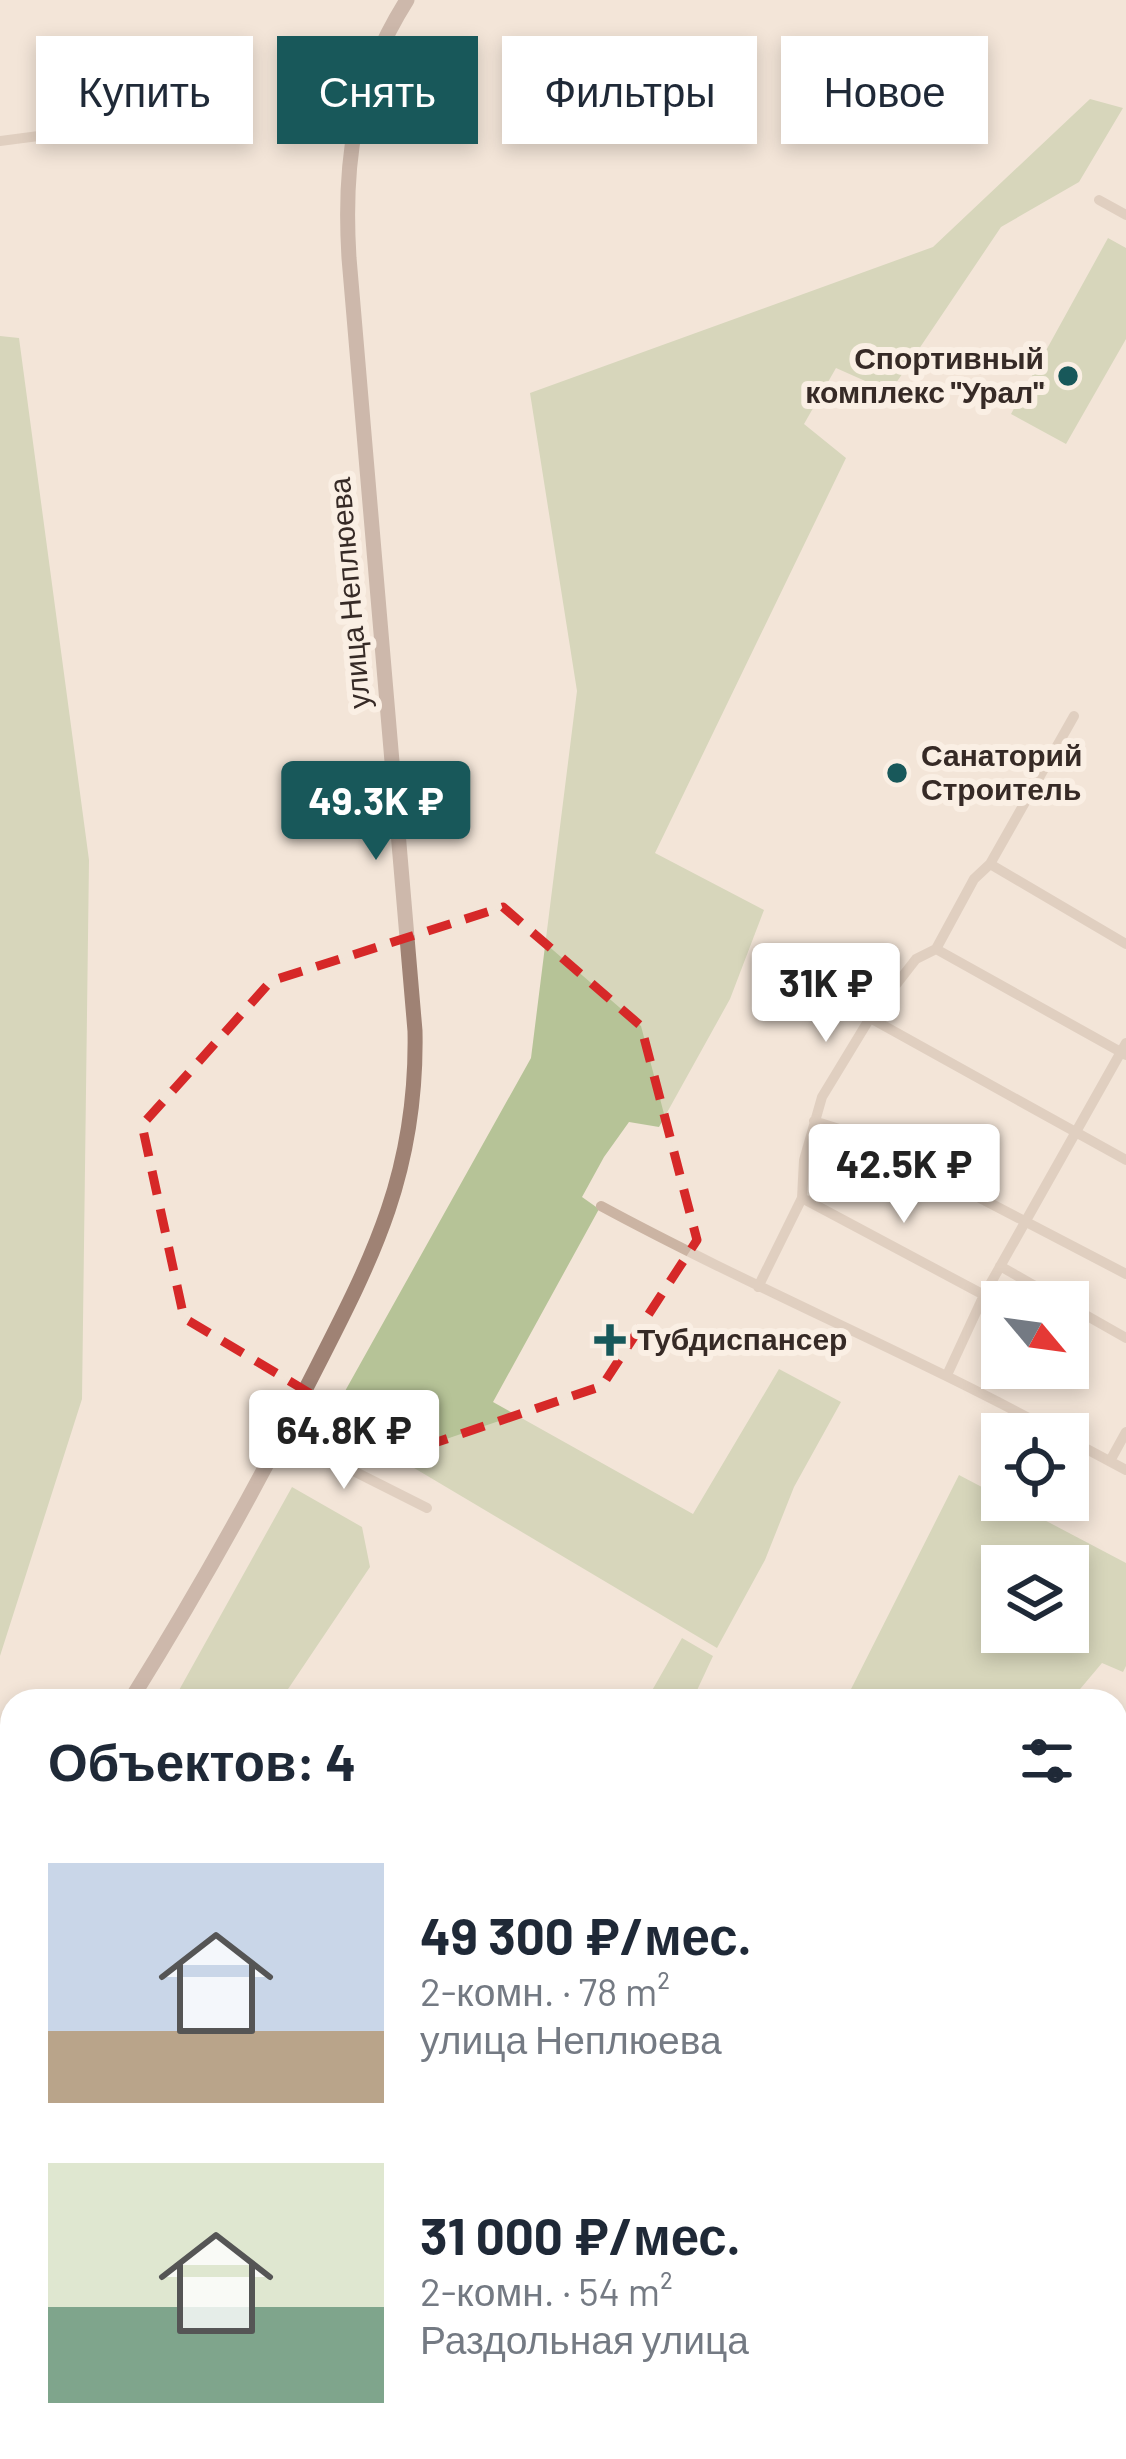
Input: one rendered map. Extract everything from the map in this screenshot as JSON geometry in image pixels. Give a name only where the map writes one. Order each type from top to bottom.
[{"type":"main road","name":"улица Неплюева","points":[[137,1689],[216,1560],[282,1435],[381,1236],[403,1166],[415,1090],[415,1031],[346,192],[367,81],[407,0]]},
{"type":"street","points":[[0,141],[36,136]]},
{"type":"street","points":[[1099,200],[1126,215]]},
{"type":"street","points":[[758,1287],[802,1198],[804,1160],[822,1097],[870,1018],[916,959],[936,949],[974,879],[991,864],[1074,716]]},
{"type":"street","points":[[991,864],[1126,944]]},
{"type":"street","points":[[936,949],[1124,1050],[992,1281]]},
{"type":"street","points":[[870,1018],[1126,1160]]},
{"type":"street","points":[[814,1121],[861,1136],[1126,1274]]},
{"type":"street","points":[[802,1198],[981,1293]]},
{"type":"street","points":[[601,1206],[1019,1413]]},
{"type":"street","points":[[1000,1266],[1026,1281]]},
{"type":"street","points":[[947,1375],[981,1301]]},
{"type":"street","points":[[1089,1317],[1126,1338]]},
{"type":"street","points":[[1110,1461],[1126,1432]]},
{"type":"street","points":[[282,1435],[427,1508]]},
{"type":"street","points":[[1089,1450],[1126,1470]]},
{"type":"highlighted area","points":[[503,907],[641,1026],[697,1240],[602,1386],[408,1452],[184,1318],[142,1125],[271,981]]},
{"type":"green space","points":[[1090,99],[1123,108],[1079,182],[1001,227],[890,392],[836,368],[804,424],[846,458],[655,853],[764,910],[730,999],[659,1127],[629,1122],[604,1157],[582,1197],[599,1209],[493,1402],[693,1514],[779,1369],[841,1402],[794,1487],[765,1560],[717,1648],[330,1418],[531,1058],[577,691],[530,393],[933,247]]},
{"type":"green space","name":"Спортивный комплекс \"Урал\"","points":[[1108,238],[1126,248],[1126,339],[1066,444],[1011,414]]},
{"type":"green space","points":[[0,336],[19,338],[89,860],[82,1399],[0,1656]]},
{"type":"green space","points":[[959,1475],[981,1487],[981,1521],[1046,1521],[1126,1563],[1123,1672],[1102,1663],[1080,1689],[851,1689]]},
{"type":"green space","points":[[292,1487],[362,1527],[370,1567],[288,1689],[180,1689]]},
{"type":"green space","points":[[682,1638],[713,1656],[698,1689],[653,1689]]},
{"type":"place","name":"Спортивный комплекс \"Урал\"","points":[[1068,376]]},
{"type":"place","name":"Санаторий Строитель","points":[[897,773]]},
{"type":"place","name":"Тубдиспансер","points":[[610,1340]]}]
